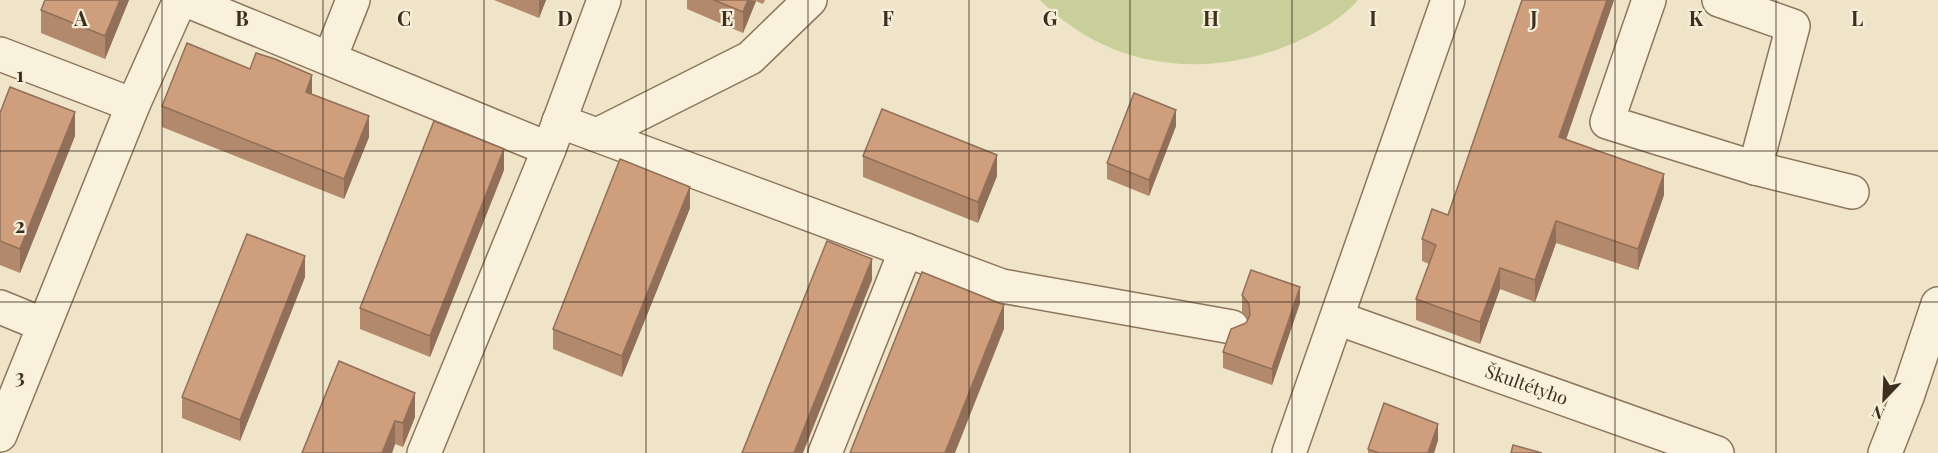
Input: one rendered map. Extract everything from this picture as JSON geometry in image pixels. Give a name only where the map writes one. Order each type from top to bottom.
[{"type":"street","points":[[0,435],[133,105],[180,0]]},
{"type":"street","points":[[186,0],[330,58],[554,135],[597,135],[1002,286],[1232,327]]},
{"type":"street","points":[[330,58],[353,0]]},
{"type":"street","points":[[424,453],[554,135],[604,0]]},
{"type":"street","points":[[597,135],[750,58],[810,0]]},
{"type":"street","points":[[1289,453],[1448,0]]},
{"type":"street","points":[[1649,0],[1608,122],[1755,168],[1852,192]]},
{"type":"street","points":[[1719,0],[1793,26],[1755,168]]},
{"type":"street","points":[[0,54],[133,105]]},
{"type":"street","points":[[825,453],[906,250]]},
{"type":"street","points":[[1885,453],[1907,397],[1938,304]]},
{"type":"street","points":[[0,307],[44,325]]},
{"type":"street","name":"Škultétyho","points":[[1336,318],[1717,453]]},
{"type":"green space","points":[[1040,0],[1358,0],[1328,25],[1294,43],[1260,55],[1226,62],[1193,64],[1159,62],[1127,54],[1096,41],[1067,23]]},
{"type":"building","points":[[45,0],[120,0],[105,36],[41,10]]},
{"type":"building","points":[[714,0],[748,0],[743,12]]},
{"type":"building","points":[[1522,0],[1607,0],[1559,137],[1664,174],[1638,249],[1556,221],[1535,280],[1500,268],[1480,322],[1416,299],[1436,245],[1422,239],[1432,209],[1448,215]]},
{"type":"building","points":[[187,43],[250,69],[256,53],[275,59],[312,75],[306,92],[369,116],[344,179],[162,106]]},
{"type":"building","points":[[10,87],[75,112],[20,249],[0,241],[0,113]]},
{"type":"building","points":[[1134,93],[1176,110],[1149,180],[1107,163]]},
{"type":"building","points":[[882,109],[997,155],[978,202],[863,156]]},
{"type":"building","points":[[434,121],[504,149],[430,336],[360,308]]},
{"type":"building","points":[[620,159],[690,187],[622,356],[553,329]]},
{"type":"building","points":[[247,234],[305,256],[240,420],[182,397]]},
{"type":"building","points":[[827,241],[872,259],[794,453],[742,453]]},
{"type":"building","points":[[1251,270],[1300,287],[1272,369],[1223,352],[1231,329],[1246,323],[1250,315],[1249,304],[1242,295]]},
{"type":"building","points":[[922,272],[1004,305],[945,453],[850,453]]},
{"type":"building","points":[[339,361],[415,393],[403,423],[395,421],[382,453],[302,453]]},
{"type":"building","points":[[1384,403],[1438,424],[1428,453],[1379,453],[1368,449]]},
{"type":"building","points":[[1513,445],[1542,453],[1511,453]]}]
